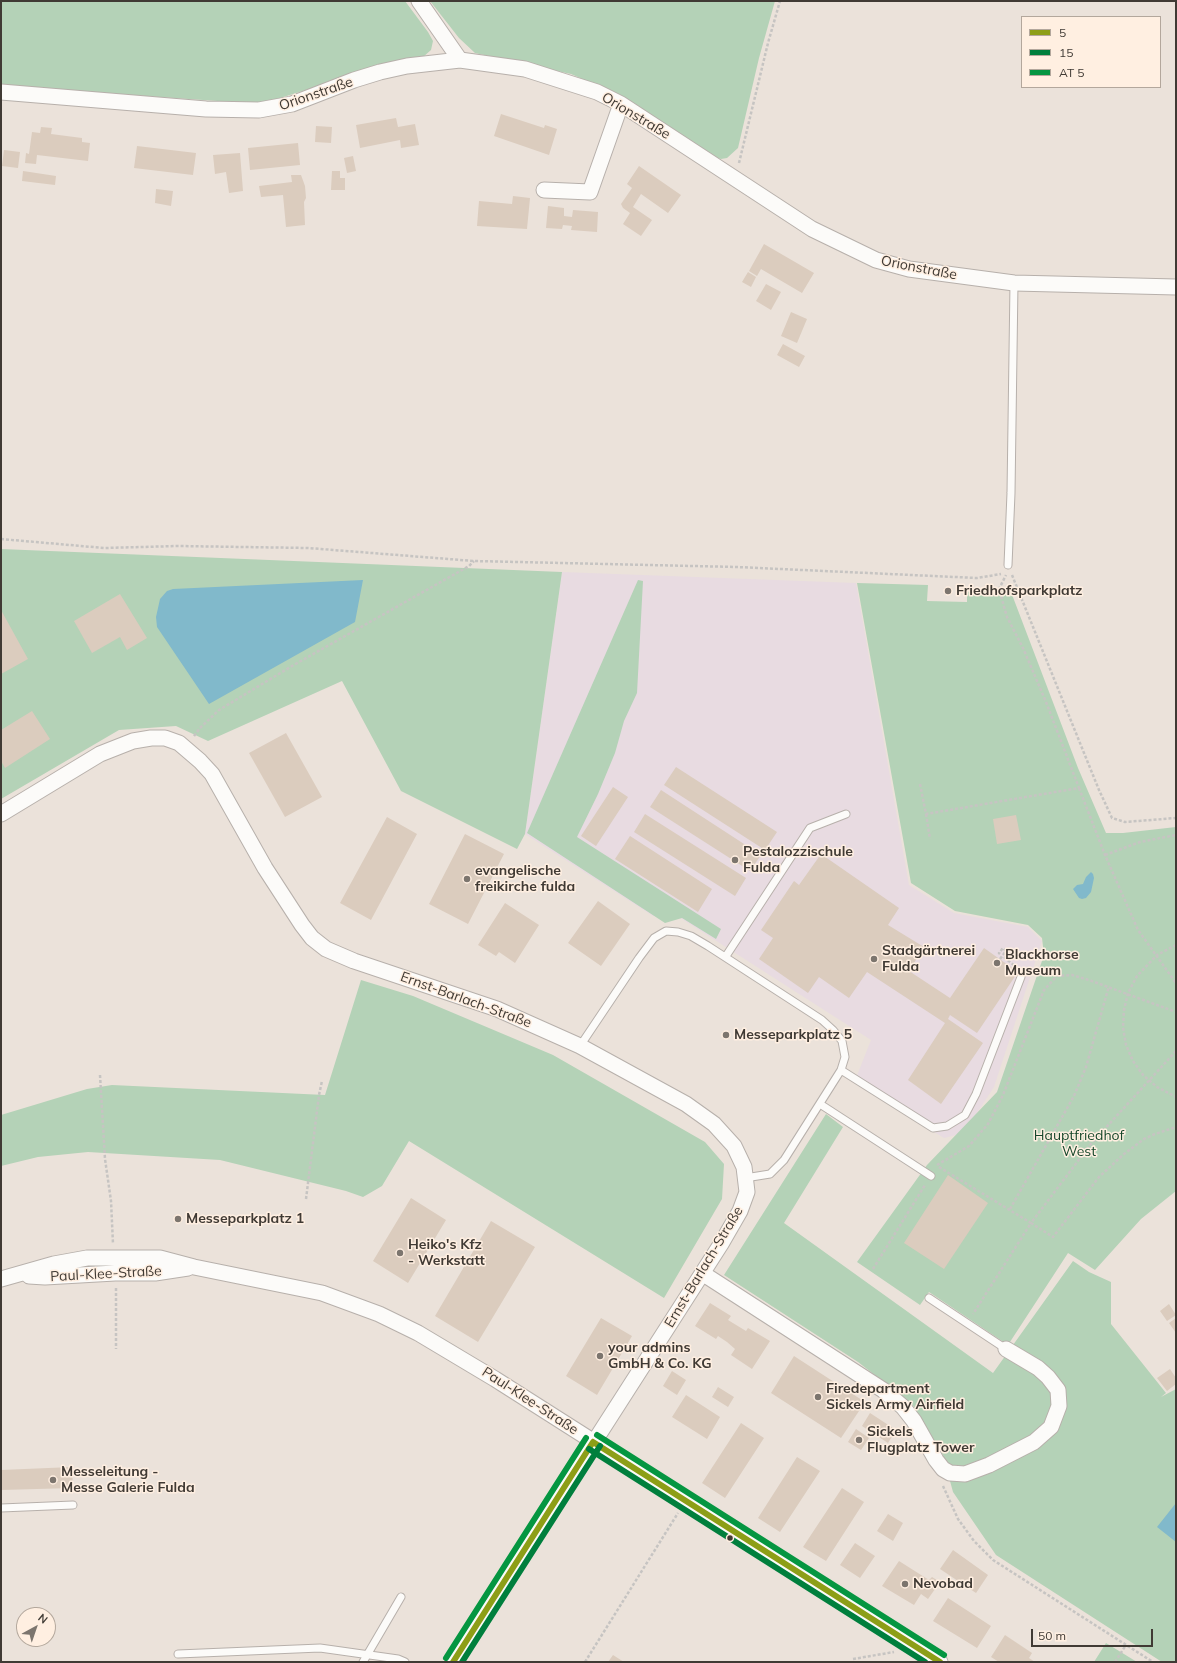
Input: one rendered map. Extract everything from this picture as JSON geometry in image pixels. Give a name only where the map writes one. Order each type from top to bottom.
[{"type":"street","points":[[419,1],[460,60]]},
{"type":"street","name":"Orionstraße","points":[[1,92],[206,109],[259,110],[292,104],[354,80],[380,72],[421,64],[460,60],[525,69],[597,92],[621,104],[812,229],[876,260],[909,269],[1014,283],[1176,287]]},
{"type":"street","points":[[544,190],[590,192],[621,104]]},
{"type":"street","name":"Ernst-Barlach-Straße","points":[[1,814],[100,754],[133,741],[151,738],[166,738],[179,743],[200,761],[212,774],[265,868],[302,925],[312,938],[326,949],[354,961],[497,1009],[580,1046],[686,1104],[714,1124],[734,1146],[744,1167],[747,1192],[740,1211],[702,1273],[453,1662]]},
{"type":"street","name":"Paul-Klee-Straße","points":[[1,1279],[18,1275],[46,1277],[115,1273],[154,1273],[194,1267],[322,1293],[379,1314],[418,1333],[457,1356],[940,1662]]},
{"type":"street","points":[[702,1273],[883,1390],[903,1407],[914,1420],[936,1460],[943,1469],[950,1473],[965,1474],[989,1465],[1034,1442],[1052,1427],[1059,1406],[1058,1390],[1048,1377],[1038,1368],[1006,1349]]},
{"type":"lane","points":[[1008,569],[1011,493],[1014,283]]},
{"type":"lane","points":[[726,956],[810,828],[846,814]]},
{"type":"lane","points":[[580,1046],[639,958],[654,938],[666,931],[678,932],[691,936],[726,956],[822,1020],[834,1030],[842,1041],[845,1057],[841,1070],[784,1160],[770,1174],[745,1178]]},
{"type":"lane","points":[[841,1070],[933,1128],[947,1126],[965,1115],[976,1094],[1020,977]]},
{"type":"lane","points":[[820,1104],[930,1176]]},
{"type":"lane","points":[[929,1298],[1006,1349]]},
{"type":"lane","points":[[1,1508],[73,1505]]},
{"type":"lane","points":[[363,1662],[401,1598]]},
{"type":"lane","points":[[178,1654],[320,1648],[398,1659],[405,1662]]},
{"type":"path","points":[[733,176],[740,161],[768,43],[780,1]]},
{"type":"path","points":[[1,539],[104,548],[178,546],[308,548],[474,561],[753,568],[977,578],[1008,569]]},
{"type":"path","points":[[186,748],[200,728],[219,710],[292,666],[469,566],[474,561]]},
{"type":"path","points":[[1008,569],[999,589],[1007,617],[1023,648],[1043,695],[1105,855],[1138,930],[1176,983]]},
{"type":"path","points":[[1008,569],[1098,790],[1112,818],[1125,822],[1176,818]]},
{"type":"path","points":[[920,784],[930,839]]},
{"type":"path","points":[[926,814],[1079,788]]},
{"type":"path","points":[[1105,855],[1140,842],[1176,835]]},
{"type":"path","points":[[1176,946],[1157,955],[1137,976],[1128,993],[1124,1010],[1123,1027],[1126,1045],[1133,1061],[1148,1080],[1165,1092],[1176,1097]]},
{"type":"path","points":[[1000,954],[999,953],[1003,948],[1006,951],[1000,959]]},
{"type":"path","points":[[1004,957],[1020,970],[1020,977]]},
{"type":"path","points":[[873,1269],[930,1176],[938,1166],[969,1146],[988,1124],[1003,1095],[1040,998],[1051,981],[1057,976],[1072,975],[1109,986],[1176,1012]]},
{"type":"path","points":[[1010,1210],[1074,1096],[1086,1067],[1109,986]]},
{"type":"path","points":[[967,1323],[1031,1223],[1090,1145],[1176,1051]]},
{"type":"path","points":[[100,1075],[105,1159],[111,1201],[114,1250]]},
{"type":"path","points":[[306,1199],[322,1081]]},
{"type":"path","points":[[938,1166],[1053,1237],[1099,1177],[1119,1158],[1144,1139],[1176,1127]]},
{"type":"path","points":[[116,1281],[116,1349]]},
{"type":"path","points":[[943,1469],[939,1477],[944,1491],[958,1519],[983,1551],[993,1560],[1152,1662]]},
{"type":"path","points":[[585,1662],[680,1511]]},
{"type":"path","points":[[1115,1662],[1126,1645]]},
{"type":"path","points":[[853,1659],[897,1652]]},
{"type":"shaded area","name":"Pestalozzischule Fulda","points":[[562,572],[856,583],[909,885],[954,913],[1028,927],[1042,941],[994,1087],[964,1133],[944,1138],[854,1083],[871,1040],[682,919],[653,916],[525,834]]},
{"type":"green space","points":[[1,1],[405,1],[433,41],[431,50],[423,57],[392,63],[261,104],[1,86]]},
{"type":"green space","points":[[430,1],[775,1],[759,58],[738,148],[727,158],[721,159],[709,155],[612,92],[571,74],[475,53],[459,38]]},
{"type":"green space","points":[[1,549],[562,572],[525,834],[517,849],[401,791],[342,681],[208,741],[176,726],[119,730],[1,799]]},
{"type":"green space","points":[[638,580],[643,581],[637,693],[624,721],[615,753],[598,794],[577,837],[721,929],[716,939],[682,918],[665,923],[527,833]]},
{"type":"green space","name":"Hauptfriedhof West","points":[[857,583],[928,585],[927,601],[967,602],[967,592],[999,589],[1011,592],[1078,768],[1106,833],[1123,833],[1176,827],[1176,1191],[1141,1219],[1095,1270],[1068,1253],[1008,1345],[929,1292],[920,1305],[857,1262],[927,1165],[997,1092],[1044,955],[1042,938],[1028,925],[955,911],[911,883]]},
{"type":"green space","points":[[361,980],[413,996],[553,1055],[705,1142],[724,1164],[722,1199],[664,1298],[409,1141],[382,1186],[363,1197],[346,1191],[220,1160],[88,1152],[38,1157],[1,1166],[1,1115],[87,1089],[112,1085],[325,1095]]},
{"type":"green space","points":[[826,1114],[843,1127],[784,1223],[993,1373],[1073,1261],[1089,1272],[1111,1282],[1111,1324],[1166,1393],[1161,1397],[1176,1389],[1176,1662],[1162,1662],[996,1555],[953,1492],[943,1455],[912,1404],[858,1362],[724,1275]]},
{"type":"green space","points":[[1106,1643],[1137,1662],[1094,1662]]},
{"type":"water","points":[[363,580],[355,622],[209,704],[157,627],[156,617],[160,599],[167,591],[173,589]]},
{"type":"water","points":[[1091,872],[1094,878],[1091,892],[1086,898],[1079,898],[1073,889],[1077,885],[1083,884],[1086,877]]},
{"type":"water","points":[[1176,1503],[1176,1542],[1157,1527]]},
{"type":"building","points":[[501,114],[544,128],[545,125],[557,129],[549,155],[494,136]]},
{"type":"building","points":[[396,118],[398,127],[415,124],[419,145],[401,148],[400,140],[360,148],[356,125]]},
{"type":"building","points":[[316,126],[332,127],[331,143],[315,142]]},
{"type":"building","points":[[41,127],[52,128],[51,134],[82,138],[82,142],[90,143],[88,161],[37,155],[36,164],[25,163],[26,153],[29,154],[32,132],[40,133]]},
{"type":"building","points":[[298,143],[300,165],[250,170],[248,148]]},
{"type":"building","points":[[137,146],[196,153],[193,175],[134,168]]},
{"type":"building","points":[[4,150],[20,152],[18,168],[2,166]]},
{"type":"building","points":[[240,153],[243,191],[229,193],[226,172],[215,174],[213,155]]},
{"type":"building","points":[[353,156],[356,171],[347,173],[344,158]]},
{"type":"building","points":[[639,166],[681,195],[668,213],[641,194],[633,207],[652,220],[641,236],[623,224],[630,213],[623,208],[621,204],[632,188],[627,184]]},
{"type":"building","points":[[23,171],[56,176],[55,185],[22,181]]},
{"type":"building","points":[[332,171],[340,171],[340,178],[345,178],[345,190],[331,190]]},
{"type":"building","points":[[291,175],[301,175],[305,186],[305,225],[286,227],[283,195],[261,197],[259,186],[292,182]]},
{"type":"building","points":[[156,189],[173,191],[171,206],[155,203]]},
{"type":"building","points":[[513,196],[530,198],[527,229],[477,226],[479,201],[512,204]]},
{"type":"building","points":[[548,206],[564,208],[564,216],[572,217],[573,210],[598,212],[597,232],[571,230],[572,226],[563,225],[562,229],[546,228]]},
{"type":"building","points":[[764,244],[814,273],[802,293],[761,269],[757,276],[749,271]]},
{"type":"building","points":[[748,272],[756,277],[751,287],[742,282]]},
{"type":"building","points":[[766,284],[781,292],[771,310],[756,301]]},
{"type":"building","points":[[791,312],[807,319],[797,343],[781,336]]},
{"type":"building","points":[[783,344],[805,356],[799,367],[777,355]]},
{"type":"building","points":[[120,594],[147,638],[127,650],[120,637],[92,653],[74,621]]},
{"type":"building","points":[[1,610],[28,659],[1,674]]},
{"type":"building","points":[[32,711],[50,739],[5,768],[1,761],[1,730]]},
{"type":"building","points":[[286,733],[322,797],[285,817],[249,753]]},
{"type":"building","points":[[676,767],[777,832],[765,850],[664,785]]},
{"type":"building","points":[[613,787],[628,797],[596,846],[581,836]]},
{"type":"building","points":[[661,790],[761,855],[750,871],[650,807]]},
{"type":"building","points":[[645,814],[746,878],[735,896],[634,832]]},
{"type":"building","points":[[1016,815],[1021,840],[997,844],[993,819]]},
{"type":"building","points":[[387,817],[417,834],[371,920],[340,903]]},
{"type":"building","name":"evangelische freikirche fulda","points":[[465,834],[504,854],[468,924],[429,904]]},
{"type":"building","points":[[630,836],[712,889],[698,912],[615,859]]},
{"type":"building","points":[[821,854],[899,908],[888,925],[924,947],[909,971],[950,998],[984,948],[1018,972],[977,1033],[950,1015],[948,1019],[983,1043],[941,1104],[908,1080],[945,1023],[867,972],[849,998],[819,977],[808,993],[759,959],[773,938],[761,930],[794,881],[799,885]]},
{"type":"building","points":[[598,901],[630,924],[601,966],[568,943]]},
{"type":"building","points":[[505,903],[539,925],[515,963],[499,952],[496,956],[478,945]]},
{"type":"building","points":[[948,1175],[988,1203],[944,1269],[904,1243]]},
{"type":"building","points":[[411,1198],[446,1220],[408,1283],[373,1261]]},
{"type":"building","points":[[491,1221],[535,1247],[478,1342],[435,1316]]},
{"type":"building","points":[[710,1303],[731,1316],[728,1320],[746,1331],[748,1328],[770,1341],[752,1369],[731,1355],[735,1349],[727,1342],[718,1336],[716,1339],[695,1326]]},
{"type":"building","points":[[1169,1304],[1176,1315],[1167,1321],[1160,1311]]},
{"type":"building","points":[[601,1318],[632,1336],[597,1395],[566,1376]]},
{"type":"building","points":[[1176,1318],[1176,1333],[1169,1323]]},
{"type":"building","name":"Firedepartment Sickels Army Airfield","points":[[794,1356],[865,1402],[841,1438],[771,1393]]},
{"type":"building","points":[[1170,1369],[1176,1378],[1176,1384],[1167,1391],[1157,1378]]},
{"type":"building","points":[[672,1371],[686,1380],[677,1395],[663,1386]]},
{"type":"building","points":[[718,1387],[734,1397],[728,1407],[712,1397]]},
{"type":"building","points":[[686,1395],[720,1417],[707,1439],[672,1417]]},
{"type":"building","points":[[870,1413],[896,1430],[888,1443],[862,1426]]},
{"type":"building","points":[[741,1423],[764,1438],[725,1498],[702,1483]]},
{"type":"building","name":"Sickels Flugplatz Tower","points":[[856,1429],[869,1438],[861,1450],[848,1442]]},
{"type":"building","points":[[797,1457],[820,1471],[780,1532],[758,1518]]},
{"type":"building","points":[[72,1467],[73,1488],[1,1490],[1,1470]]},
{"type":"building","points":[[842,1488],[864,1502],[826,1561],[803,1547]]},
{"type":"building","points":[[888,1514],[903,1523],[893,1541],[877,1531]]},
{"type":"building","points":[[855,1543],[875,1556],[860,1578],[840,1565]]},
{"type":"building","points":[[953,1550],[988,1575],[976,1593],[940,1569]]},
{"type":"building","points":[[899,1561],[929,1580],[932,1577],[940,1582],[928,1599],[921,1594],[914,1605],[882,1586]]},
{"type":"building","points":[[948,1598],[991,1626],[977,1648],[933,1621]]},
{"type":"building","points":[[1005,1635],[1032,1653],[1029,1658],[1035,1662],[999,1662],[991,1657]]},
{"type":"building","points":[[613,1655],[624,1662],[608,1662]]},
{"type":"transit line","points":[[597,1435],[944,1655]]},
{"type":"transit line","points":[[446,1658],[586,1438]]},
{"type":"transit line","name":"5","points":[[593,1442],[940,1662]]},
{"type":"transit line","name":"5","points":[[453,1662],[593,1442]]},
{"type":"transit line","name":"15","points":[[462,1662],[600,1446]]},
{"type":"transit line","name":"15","points":[[589,1449],[925,1662]]},
{"type":"place","name":"Friedhofsparkplatz","points":[[948,591]]},
{"type":"place","name":"Pestalozzischule Fulda","points":[[735,860]]},
{"type":"place","name":"evangelische freikirche fulda","points":[[467,879]]},
{"type":"place","name":"Stadgärtnerei Fulda","points":[[874,959]]},
{"type":"place","name":"Blackhorse Museum","points":[[997,963]]},
{"type":"place","name":"Messeparkplatz 5","points":[[726,1035]]},
{"type":"place","name":"Messeparkplatz 1","points":[[178,1219]]},
{"type":"place","name":"Heiko's Kfz - Werkstatt","points":[[400,1253]]},
{"type":"place","name":"your admins GmbH & Co. KG","points":[[600,1356]]},
{"type":"place","name":"Firedepartment Sickels Army Airfield","points":[[818,1397]]},
{"type":"place","name":"Sickels Flugplatz Tower","points":[[859,1440]]},
{"type":"place","name":"Messeleitung - Messe Galerie Fulda","points":[[53,1480]]},
{"type":"place","name":"Nevobad","points":[[905,1584]]}]
